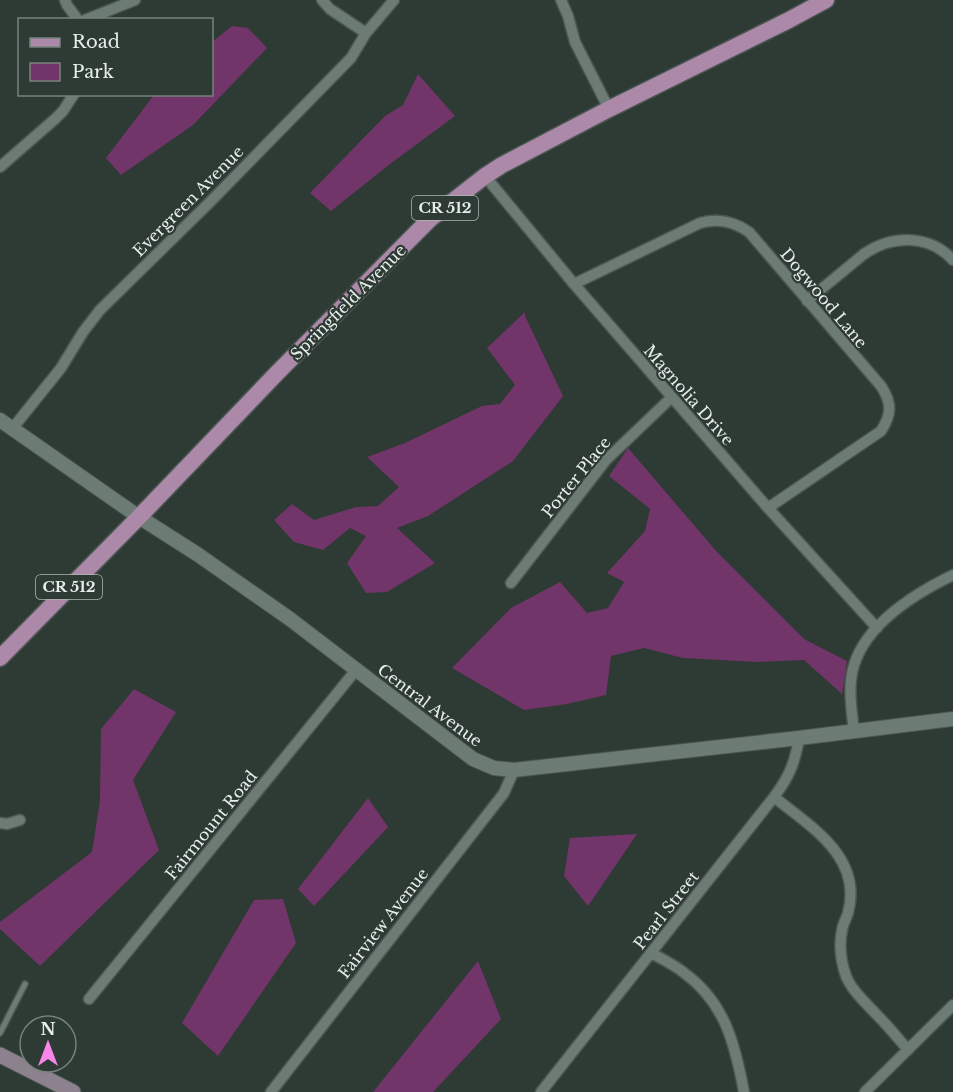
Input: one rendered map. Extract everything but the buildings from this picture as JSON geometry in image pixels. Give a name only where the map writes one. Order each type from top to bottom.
[{"type":"main road","name":"Springfield Avenue","points":[[0,658],[430,219],[484,176],[502,165],[826,0]]},
{"type":"main road","points":[[0,1055],[73,1092]]},
{"type":"street","points":[[65,0],[77,18]]},
{"type":"street","points":[[91,18],[135,0]]},
{"type":"street","points":[[322,0],[330,9],[366,33]]},
{"type":"street","name":"Evergreen Avenue","points":[[12,429],[61,368],[83,332],[100,310],[351,58],[366,33],[394,0]]},
{"type":"street","points":[[561,0],[575,42],[609,110]]},
{"type":"street","points":[[0,167],[63,111],[73,96]]},
{"type":"street","name":"Magnolia Drive","points":[[484,176],[574,284],[768,508],[877,628]]},
{"type":"street","name":"Dogwood Lane","points":[[574,284],[699,223],[720,220],[740,226],[749,232],[880,386],[889,402],[889,412],[881,431],[768,508]]},
{"type":"street","points":[[807,301],[864,254],[885,242],[922,241],[932,244],[953,260]]},
{"type":"street","name":"Porter Place","points":[[511,583],[606,460],[672,397]]},
{"type":"street","name":"Central Avenue","points":[[0,420],[290,619],[473,759],[494,768],[514,770],[953,719]]},
{"type":"street","points":[[854,731],[850,698],[851,682],[853,669],[862,648],[877,628],[903,603],[953,575]]},
{"type":"street","name":"Fairmount Road","points":[[89,999],[356,669]]},
{"type":"street","name":"Pearl Street","points":[[541,1092],[774,797],[791,770],[799,738]]},
{"type":"street","name":"Fairview Avenue","points":[[271,1092],[504,793],[514,770]]},
{"type":"street","points":[[774,797],[830,843],[843,862],[850,891],[848,913],[841,939],[846,976],[861,998],[908,1050]]},
{"type":"street","points":[[0,823],[7,824],[20,820]]},
{"type":"street","points":[[651,953],[692,979],[718,1008],[736,1049],[744,1092]]},
{"type":"street","points":[[865,1092],[952,1007]]},
{"type":"lane","points":[[0,1033],[25,984]]},
{"type":"green space","points":[[232,26],[248,28],[267,48],[193,125],[121,175],[106,158],[153,96],[213,96],[213,41]]},
{"type":"green space","points":[[418,74],[455,116],[331,211],[310,193],[385,116],[403,105]]},
{"type":"green space","points":[[525,312],[563,396],[513,461],[428,516],[397,528],[435,563],[387,592],[366,593],[347,563],[366,536],[350,528],[323,550],[294,542],[274,520],[292,504],[314,520],[356,507],[378,506],[399,487],[367,457],[405,443],[482,406],[500,404],[515,385],[487,348]]},
{"type":"green space","points":[[628,448],[717,552],[804,639],[847,661],[842,694],[804,660],[758,662],[683,658],[644,648],[611,656],[606,695],[567,704],[524,710],[452,668],[511,608],[560,582],[587,613],[608,608],[624,582],[607,573],[645,531],[650,509],[609,476]]},
{"type":"green space","points":[[134,689],[176,712],[133,780],[159,850],[40,966],[0,929],[0,922],[92,852],[100,800],[101,729]]},
{"type":"green space","points":[[368,798],[388,827],[314,906],[298,889]]},
{"type":"green space","points":[[637,834],[588,906],[564,876],[570,838]]},
{"type":"green space","points":[[283,899],[296,943],[218,1056],[182,1023],[254,900]]},
{"type":"green space","points":[[478,961],[501,1019],[433,1092],[373,1092]]}]
